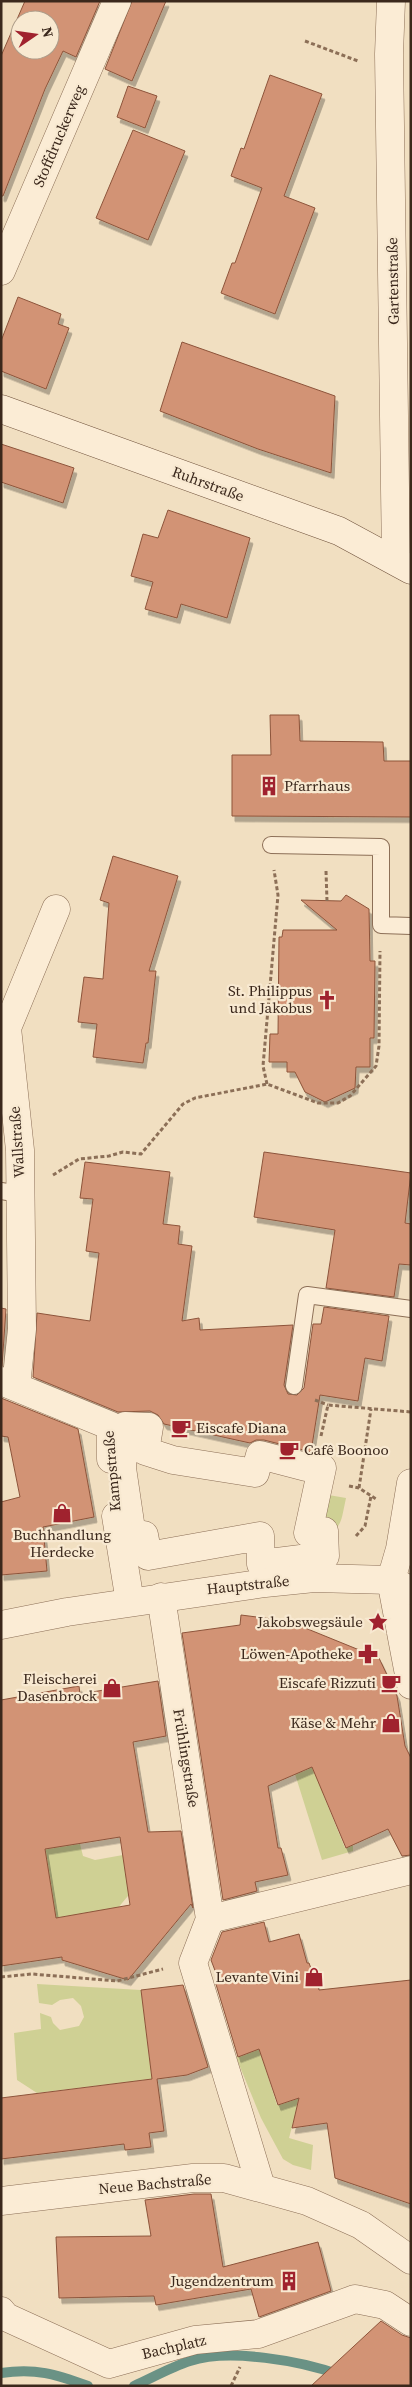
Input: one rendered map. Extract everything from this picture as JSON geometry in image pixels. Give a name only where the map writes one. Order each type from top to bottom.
[{"type":"street","name":"Stoffdruckerweg","points":[[1,271],[117,1]]},
{"type":"street","name":"Gartenstraße","points":[[391,1],[390,73],[403,565]]},
{"type":"street","name":"Ruhrstraße","points":[[1,409],[339,532],[403,565]]},
{"type":"street","name":"Wallstraße","points":[[9,1384],[22,1329],[11,1192],[20,1150],[6,1028],[56,909]]},
{"type":"street","name":"Kampstraße","points":[[9,1384],[111,1426],[114,1503],[130,1602]]},
{"type":"street","points":[[125,1426],[149,1427],[145,1451],[174,1460],[255,1473],[260,1455],[306,1467],[322,1468],[308,1533],[324,1531],[325,1556],[261,1564],[260,1536],[158,1554],[148,1556],[144,1535],[132,1536],[122,1468],[125,1426]]},
{"type":"street","points":[[409,1494],[400,1549],[401,1586],[411,1685]]},
{"type":"street","name":"Hauptstraße","points":[[1,1625],[161,1597],[314,1578],[401,1586]]},
{"type":"street","name":"Frühlingstraße","points":[[161,1597],[210,1919],[193,1963]]},
{"type":"street","points":[[210,1919],[411,1870]]},
{"type":"street","points":[[193,1963],[261,2187]]},
{"type":"street","name":"Neue Bachstraße","points":[[1,2201],[193,2178],[224,2178],[307,2201],[361,2226],[411,2260]]},
{"type":"street","name":"Bachplatz","points":[[1,2311],[6,2317],[109,2364],[196,2340],[258,2334],[356,2299],[385,2305],[411,2322]]},
{"type":"lane","points":[[270,845],[381,847],[381,925],[411,926]]},
{"type":"lane","points":[[294,1386],[307,1295],[411,1308]]},
{"type":"path","points":[[305,41],[390,73]]},
{"type":"path","points":[[267,1084],[262,1066],[278,895],[270,845]]},
{"type":"path","points":[[11,1192],[79,1159],[109,1156],[123,1152],[141,1154],[183,1104],[195,1098],[267,1084],[318,1103],[338,1103],[350,1096],[376,1066],[379,1046],[381,925]]},
{"type":"path","points":[[320,1438],[328,1405],[411,1412]]},
{"type":"path","points":[[359,1488],[372,1409]]},
{"type":"path","points":[[341,1484],[359,1488],[383,1503],[409,1494]]},
{"type":"path","points":[[1,1977],[32,1974],[117,1981],[193,1963]]},
{"type":"path","points":[[231,2386],[239,2368]]},
{"type":"green space","points":[[317,1493],[346,1498],[342,1517],[338,1526],[334,1529],[308,1533]]},
{"type":"green space","points":[[306,1759],[349,1783],[323,1794],[345,1848],[353,1845],[353,1851],[322,1860],[295,1774],[309,1769]]},
{"type":"green space","points":[[39,1815],[75,1844],[80,1844],[83,1856],[95,1860],[123,1855],[138,1884],[117,1909],[56,1918]]},
{"type":"green space","points":[[37,1984],[141,1990],[152,2079],[37,2093],[17,2080],[14,2033],[41,2029],[40,2013],[51,2017],[53,2023],[60,2030],[79,2026],[84,2017],[81,2006],[73,1998],[60,2000],[52,2005],[39,2003]]},
{"type":"green space","points":[[257,2016],[264,2064],[277,2105],[310,2095],[293,2123],[289,2138],[313,2145],[311,2170],[293,2165],[283,2159],[261,2118],[236,2057],[250,2052]]},
{"type":"building","points":[[25,1],[100,1],[76,57],[63,51],[60,57],[60,10],[21,10]]},
{"type":"building","points":[[132,1],[166,1],[132,81],[105,69]]},
{"type":"building","points":[[10,35],[10,60],[59,60],[45,89],[3,196],[1,196],[1,56]]},
{"type":"building","points":[[270,75],[322,94],[284,196],[315,208],[275,314],[221,293],[232,263],[235,263],[262,188],[231,176],[241,148],[244,149]]},
{"type":"building","points":[[128,86],[157,96],[145,128],[117,117]]},
{"type":"building","points":[[133,130],[185,151],[148,240],[96,218]]},
{"type":"building","points":[[18,297],[61,314],[58,324],[69,328],[46,389],[1,371],[1,341]]},
{"type":"building","points":[[182,342],[335,396],[331,473],[258,449],[160,411]]},
{"type":"building","points":[[1,444],[74,468],[63,503],[1,482]]},
{"type":"building","points":[[168,510],[250,538],[227,618],[181,604],[177,618],[145,609],[153,582],[131,576],[143,534],[158,538]]},
{"type":"building","points":[[270,715],[299,715],[300,741],[383,742],[384,761],[411,761],[411,817],[232,816],[232,755],[271,755]]},
{"type":"building","points":[[113,856],[178,876],[149,971],[156,971],[148,1043],[146,1043],[143,1063],[93,1057],[97,1024],[78,1022],[84,977],[103,979],[109,903],[100,900]]},
{"type":"building","name":"St. Philippus und Jakobus","points":[[346,895],[369,909],[370,961],[375,961],[374,1038],[370,1038],[370,1067],[356,1067],[355,1088],[325,1102],[305,1092],[295,1072],[287,1072],[287,1062],[269,1062],[270,1034],[278,1034],[279,937],[282,937],[283,930],[337,930],[301,900],[341,901]]},
{"type":"building","points":[[264,1152],[411,1173],[405,1223],[411,1224],[411,1265],[399,1264],[394,1297],[326,1288],[335,1230],[254,1217]]},
{"type":"building","points":[[85,1162],[170,1172],[163,1224],[180,1226],[178,1244],[192,1246],[182,1321],[199,1318],[200,1330],[293,1325],[284,1385],[288,1394],[297,1395],[304,1388],[313,1324],[321,1324],[324,1307],[389,1316],[382,1361],[365,1358],[358,1401],[320,1395],[311,1452],[264,1440],[256,1440],[250,1443],[164,1424],[158,1415],[150,1411],[118,1412],[33,1377],[37,1313],[90,1321],[99,1253],[86,1251],[93,1199],[80,1198]]},
{"type":"building","points":[[1,1308],[6,1309],[2,1366],[1,1366]]},
{"type":"building","points":[[1,1398],[78,1429],[94,1517],[43,1527],[47,1571],[1,1575],[1,1502],[20,1497],[8,1437],[1,1436]]},
{"type":"building","points":[[241,1615],[288,1621],[379,1658],[397,1696],[405,1746],[411,1758],[411,1855],[402,1856],[388,1829],[346,1848],[312,1767],[268,1786],[278,1848],[281,1848],[288,1875],[255,1882],[257,1891],[223,1900],[182,1633],[240,1625]]},
{"type":"building","points":[[158,1681],[166,1736],[133,1742],[148,1832],[181,1831],[193,1908],[191,1904],[128,1980],[62,1960],[62,1957],[1,1966],[1,1700],[79,1686],[80,1694]],"holes":[[[120,1837],[130,1905],[56,1918],[45,1849]]]},
{"type":"building","points":[[264,1922],[269,1942],[299,1934],[307,1963],[309,1963],[319,1990],[411,1980],[411,2204],[335,2178],[327,2123],[292,2128],[299,2098],[278,2105],[259,2049],[238,2057],[215,1981],[219,1981],[211,1960],[222,1932]]},
{"type":"building","points":[[183,1985],[208,2067],[187,2075],[157,2079],[164,2131],[149,2133],[151,2147],[125,2150],[124,2144],[1,2159],[1,2098],[152,2079],[141,1990]]},
{"type":"building","points":[[194,2194],[211,2194],[223,2267],[318,2242],[331,2291],[259,2317],[251,2289],[156,2305],[154,2296],[59,2298],[56,2237],[151,2236],[145,2200]]},
{"type":"building","points":[[381,2321],[402,2335],[411,2338],[411,2386],[311,2386]]},
{"type":"waterway","points":[[134,2386],[169,2369],[206,2357],[245,2356],[265,2358],[306,2365],[340,2375]]},
{"type":"waterway","points":[[1,2373],[25,2371],[45,2373],[88,2386]]},
{"type":"place","name":"Pfarrhaus","points":[[269,786]]},
{"type":"place","name":"St. Philippus und Jakobus","points":[[327,1000]]},
{"type":"place","name":"Eiscafe Diana","points":[[181,1428]]},
{"type":"place","name":"Cafê Boonoo","points":[[289,1450]]},
{"type":"place","name":"Buchhandlung Herdecke","points":[[62,1513]]},
{"type":"place","name":"Jakobswegsäule","points":[[378,1622]]},
{"type":"place","name":"Löwen-Apotheke","points":[[368,1654]]},
{"type":"place","name":"Eiscafe Rizzuti","points":[[391,1683]]},
{"type":"place","name":"Fleischerei Dasenbrock","points":[[112,1688]]},
{"type":"place","name":"Käse & Mehr","points":[[391,1723]]},
{"type":"place","name":"Levante Vini","points":[[314,1977]]},
{"type":"place","name":"Jugendzentrum","points":[[289,2281]]}]
